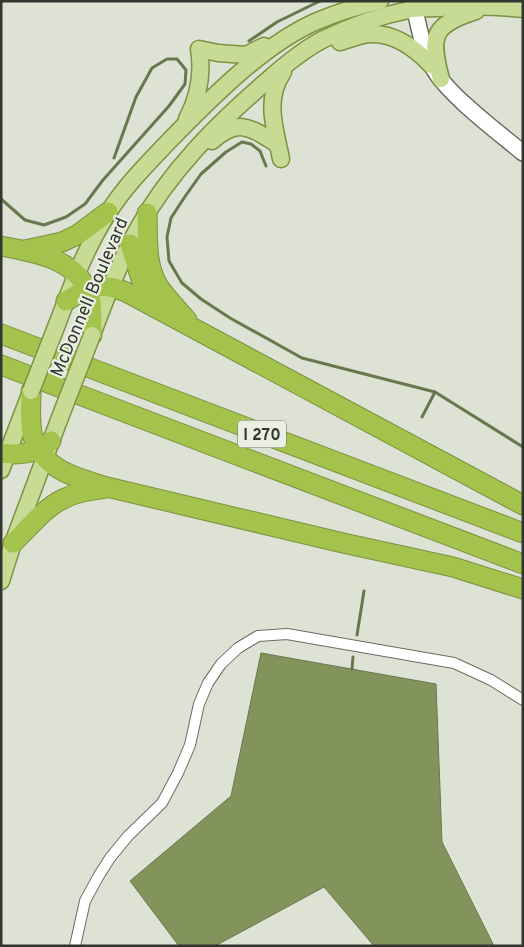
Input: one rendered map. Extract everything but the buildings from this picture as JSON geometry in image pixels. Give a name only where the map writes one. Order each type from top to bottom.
[{"type":"highway","points":[[22,250],[62,242],[76,235],[108,212]]},
{"type":"highway","points":[[147,213],[149,264],[155,280],[159,288],[194,329]]},
{"type":"highway","points":[[130,244],[142,282],[163,312]]},
{"type":"highway","points":[[1,246],[22,250],[60,262],[70,268],[90,298],[92,335]]},
{"type":"highway","points":[[81,282],[94,286],[111,287],[126,292],[523,505]]},
{"type":"highway","points":[[66,302],[81,282]]},
{"type":"highway","name":"I 270","points":[[1,334],[523,533]]},
{"type":"highway","name":"I 270","points":[[1,365],[523,564]]},
{"type":"highway","points":[[29,403],[33,438],[45,449],[58,470],[69,475],[107,487],[453,567],[523,589]]},
{"type":"highway","points":[[3,459],[45,449]]},
{"type":"highway","points":[[13,543],[62,499],[107,487]]},
{"type":"main road","points":[[339,14],[356,1]]},
{"type":"main road","name":"McDonnell Boulevard","points":[[81,282],[96,233],[108,212],[132,181],[182,128],[230,82],[282,42],[314,23],[380,1]]},
{"type":"main road","name":"McDonnell Boulevard","points":[[1,581],[45,449],[59,420],[111,287],[130,244],[147,213],[169,182],[220,122],[245,98],[293,59],[323,40],[366,22],[414,5],[523,9]]},
{"type":"main road","points":[[436,72],[434,50],[439,30],[457,18],[488,7]]},
{"type":"main road","points":[[323,40],[341,42],[364,35],[381,35],[397,38],[408,45],[436,72]]},
{"type":"main road","points":[[182,128],[199,85],[201,72],[198,49],[246,55],[267,44],[282,42]]},
{"type":"main road","points":[[281,159],[271,98],[276,82],[293,59]]},
{"type":"main road","points":[[169,182],[187,170],[224,131],[238,126],[254,130],[274,142]]},
{"type":"main road","name":"McDonnell Boulevard","points":[[3,459],[29,403],[66,302]]},
{"type":"street","points":[[414,5],[421,37],[436,72],[471,109],[523,153]]},
{"type":"street","points":[[75,946],[85,901],[98,877],[110,858],[128,836],[162,804],[190,745],[199,704],[208,683],[226,658],[258,636],[287,634],[454,663],[491,680],[523,700]]},
{"type":"shaded area","points":[[261,653],[436,684],[442,842],[494,946],[374,946],[324,887],[215,946],[179,946],[130,881],[231,796]]},
{"type":"waterway","points":[[249,41],[277,22],[320,1]]},
{"type":"waterway","points":[[1,199],[25,220],[44,225],[66,217],[85,204],[103,180],[169,106],[185,84],[186,70],[177,59],[167,59],[152,68],[136,97],[114,158]]},
{"type":"waterway","points":[[266,166],[260,151],[251,144],[242,142],[226,152],[201,174],[171,218],[167,237],[169,261],[182,283],[201,299],[230,318],[302,358],[435,392],[523,447]]},
{"type":"waterway","points":[[422,417],[435,392]]},
{"type":"waterway","points":[[357,635],[364,591]]},
{"type":"waterway","points":[[352,669],[353,657]]}]
